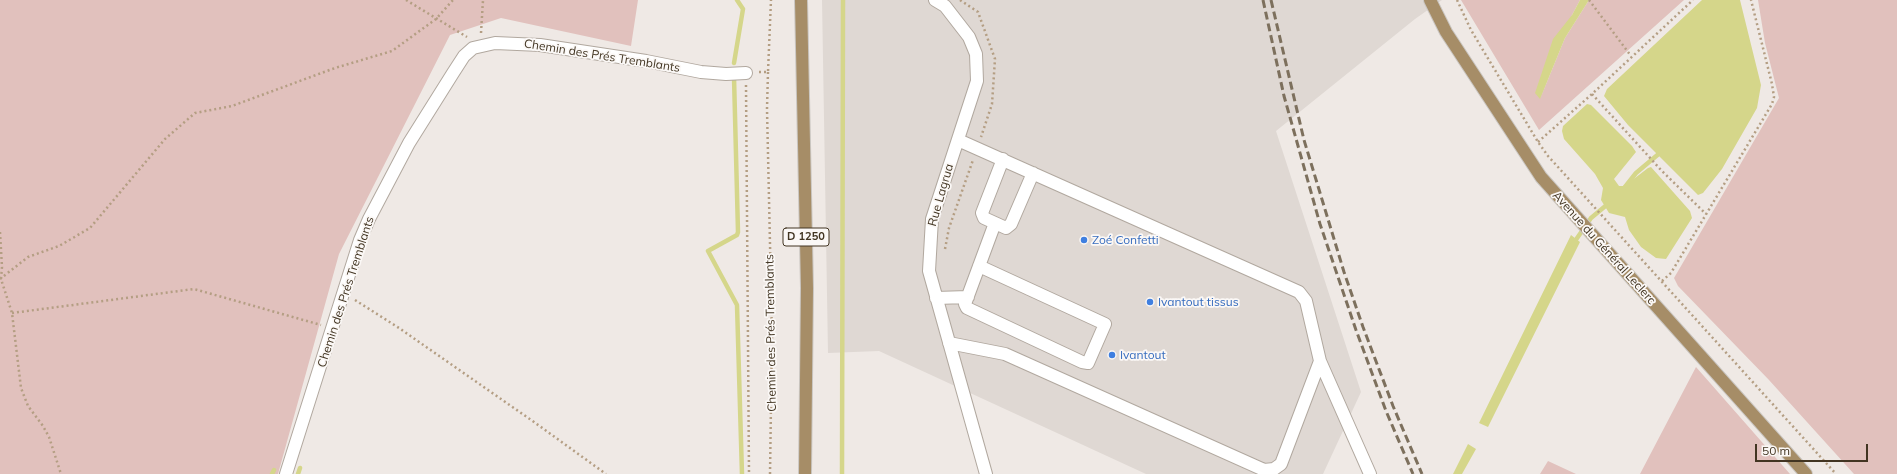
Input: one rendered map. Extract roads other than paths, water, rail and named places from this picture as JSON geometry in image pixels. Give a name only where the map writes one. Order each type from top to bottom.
[{"type":"main road","name":"D 1250","points":[[801,0],[807,288],[805,474]]},
{"type":"main road","name":"Avenue du Général Leclerc","points":[[1430,0],[1446,32],[1540,177],[1806,474]]},
{"type":"street","name":"Rue Lagrua","points":[[935,0],[945,6],[962,27],[976,54],[977,81],[932,219],[929,271],[986,474]]},
{"type":"street","name":"Chemin des Prés Tremblants","points":[[286,474],[369,219],[409,143],[464,56],[473,48],[480,45],[495,43],[540,45],[646,61],[700,72],[726,74],[746,73]]},
{"type":"street","points":[[958,140],[1299,292],[1306,301],[1320,361],[1370,474]]},
{"type":"street","points":[[1004,160],[982,213],[984,218],[1006,228],[1011,224],[1033,173]]},
{"type":"street","points":[[979,266],[1105,324],[1088,363],[1082,362],[967,308],[965,304],[968,297],[979,266],[995,223]]},
{"type":"street","points":[[936,298],[968,297]]},
{"type":"street","points":[[949,344],[1005,354],[1264,470],[1274,469],[1281,464],[1320,361]]},
{"type":"waterway","points":[[734,63],[743,9],[737,0]]},
{"type":"waterway","points":[[842,474],[843,0]]},
{"type":"waterway","points":[[734,77],[738,232],[737,235],[708,251],[737,305],[742,474]]},
{"type":"waterway","points":[[1625,187],[1636,173],[1661,152]]},
{"type":"waterway","points":[[1573,244],[1591,218],[1609,203]]},
{"type":"waterway","points":[[298,474],[300,468]]},
{"type":"waterway","points":[[272,474],[274,470]]},
{"type":"railway","points":[[1263,0],[1284,96],[1320,224],[1356,330],[1386,411],[1413,474]]},
{"type":"railway","points":[[1271,0],[1304,140],[1344,272],[1393,406],[1422,474]]},
{"type":"place","name":"Zoé Confetti","points":[[1084,240]]},
{"type":"place","name":"Ivantout tissus","points":[[1150,302]]},
{"type":"place","name":"Ivantout","points":[[1112,355]]}]
